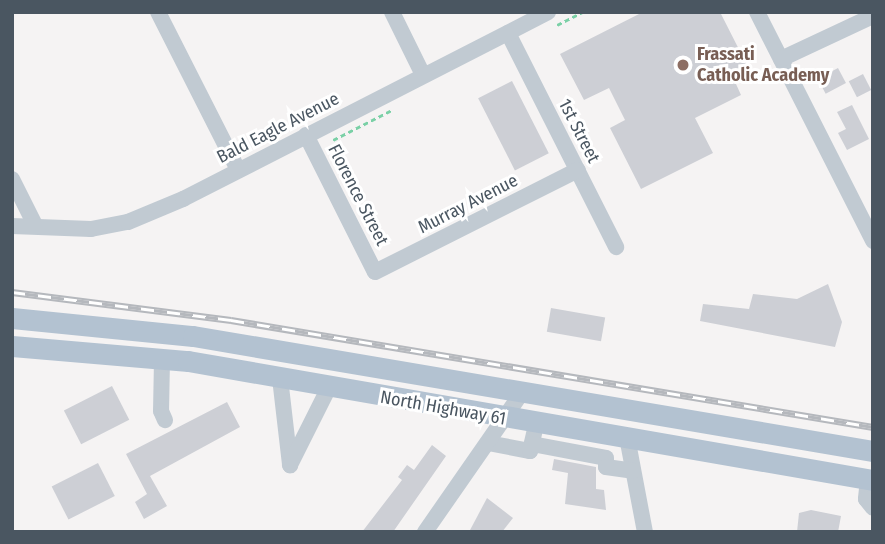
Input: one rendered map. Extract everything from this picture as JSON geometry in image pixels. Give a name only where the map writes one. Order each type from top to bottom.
[{"type":"main road","name":"North Highway 61","points":[[12,318],[193,336],[873,452]]},
{"type":"main road","name":"North Highway 61","points":[[12,346],[162,360],[280,378],[505,419],[534,434],[627,437],[871,480]]},
{"type":"street","points":[[158,12],[237,170]]},
{"type":"street","points":[[392,12],[424,75]]},
{"type":"street","name":"Bald Eagle Avenue","points":[[12,226],[91,229],[128,222],[237,170],[548,12]]},
{"type":"street","points":[[757,12],[873,240]]},
{"type":"street","points":[[780,59],[873,16]]},
{"type":"street","name":"1st Street","points":[[508,33],[616,247]]},
{"type":"street","name":"Florence Street","points":[[306,135],[375,272]]},
{"type":"street","name":"Murray Avenue","points":[[375,272],[578,170]]},
{"type":"street","points":[[12,179],[35,225]]},
{"type":"street","points":[[162,360],[160,411],[165,420]]},
{"type":"street","points":[[280,378],[290,465],[329,387]]},
{"type":"street","points":[[425,532],[521,394]]},
{"type":"street","points":[[488,443],[530,451],[534,434],[606,458],[606,467],[633,471]]},
{"type":"street","points":[[627,437],[645,532]]},
{"type":"street","points":[[871,480],[866,499],[873,508]]},
{"type":"building","points":[[643,12],[720,12],[752,75],[736,84],[741,95],[695,118],[713,153],[641,189],[610,128],[625,120],[609,88],[584,100],[560,54]]},
{"type":"building","points":[[838,68],[846,83],[826,94],[818,79]]},
{"type":"building","points":[[863,74],[871,90],[857,97],[849,81]]},
{"type":"building","points":[[512,81],[549,153],[515,170],[478,98]]},
{"type":"building","points":[[852,105],[869,139],[847,150],[838,133],[846,129],[837,112]]},
{"type":"building","points":[[828,284],[842,322],[835,347],[700,321],[703,304],[749,309],[753,294],[797,299]]},
{"type":"building","points":[[551,308],[605,318],[601,341],[547,332]]},
{"type":"building","points":[[112,386],[129,420],[81,444],[64,411]]},
{"type":"building","points":[[227,402],[240,427],[150,476],[167,506],[144,519],[135,502],[147,494],[126,454]]},
{"type":"building","points":[[432,445],[446,456],[393,532],[362,532],[402,480],[398,477],[407,465],[414,470]]},
{"type":"building","points":[[554,459],[596,467],[596,489],[604,490],[606,510],[565,504],[568,473],[552,470]]},
{"type":"building","points":[[98,463],[115,496],[68,520],[52,487]]},
{"type":"building","points":[[487,498],[513,518],[502,532],[469,532]]},
{"type":"building","points":[[811,510],[841,516],[838,532],[797,532],[799,513]]},
{"type":"railway","points":[[12,292],[231,320],[873,427]]},
{"type":"place","name":"Frassati Catholic Academy","points":[[683,65]]}]
